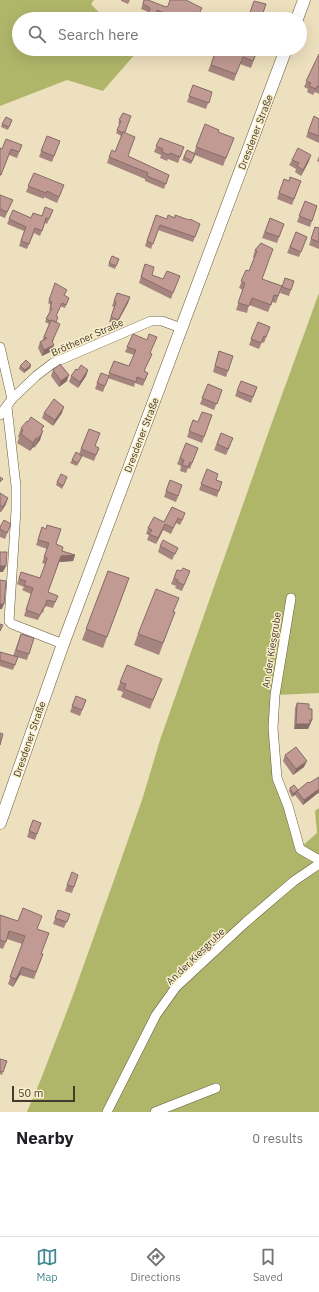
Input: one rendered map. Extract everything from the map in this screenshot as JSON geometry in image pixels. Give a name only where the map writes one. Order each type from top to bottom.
[{"type":"main road","points":[[300,12],[304,0]]},
{"type":"main road","name":"Dresdener Straße","points":[[0,823],[63,644],[283,56]]},
{"type":"street","name":"Bröthener Straße","points":[[0,415],[36,376],[54,363],[151,321],[162,321],[181,328]]},
{"type":"street","points":[[0,347],[10,403],[16,486],[16,510],[9,621],[12,624],[63,644]]},
{"type":"street","name":"An der Kiesgrube","points":[[291,598],[274,708],[273,728],[278,778],[288,806],[300,849],[319,860]]},
{"type":"street","name":"An der Kiesgrube","points":[[107,1112],[156,1015],[176,987],[246,922],[294,881],[319,864]]},
{"type":"street","points":[[155,1112],[216,1088]]},
{"type":"green space","points":[[0,0],[94,0],[91,4],[98,12],[12,12],[12,56],[133,56],[103,91],[67,80],[0,106]]},
{"type":"green space","points":[[319,293],[319,693],[276,695],[278,777],[300,848],[317,833],[315,811],[319,808],[319,1112],[27,1112],[72,998],[143,797],[160,740]]},
{"type":"building","points":[[144,0],[148,0],[166,7],[168,6],[170,0],[186,0],[202,8],[200,12],[162,12],[157,10],[156,12],[149,12],[150,8],[143,4]]},
{"type":"building","points":[[254,1],[266,4],[263,12],[250,12]]},
{"type":"building","points":[[319,54],[319,87],[317,86],[316,89],[309,86],[311,83],[306,81]]},
{"type":"building","points":[[214,56],[255,56],[253,61],[243,57],[236,74],[211,65]]},
{"type":"building","points":[[193,85],[212,92],[209,103],[189,96]]},
{"type":"building","points":[[123,113],[131,116],[125,132],[123,133],[117,130],[121,121],[119,120]]},
{"type":"building","points":[[314,116],[319,119],[319,136],[308,132]]},
{"type":"building","points":[[6,117],[12,120],[9,127],[2,124]]},
{"type":"building","points":[[205,124],[219,130],[218,132],[234,138],[226,158],[196,147]]},
{"type":"building","points":[[123,132],[135,137],[128,156],[169,175],[166,184],[147,176],[148,173],[109,157],[112,150],[115,152]]},
{"type":"building","points":[[47,136],[60,141],[54,156],[41,151]]},
{"type":"building","points":[[160,138],[184,147],[180,157],[162,152],[163,149],[156,146]]},
{"type":"building","points":[[6,139],[22,145],[19,152],[11,149],[0,175],[0,148],[2,149]]},
{"type":"building","points":[[298,148],[311,155],[303,170],[297,166],[299,163],[292,160]]},
{"type":"building","points":[[187,150],[195,154],[192,161],[184,157]]},
{"type":"building","points":[[34,173],[64,185],[59,197],[47,191],[46,193],[28,186]]},
{"type":"building","points":[[290,177],[301,181],[294,199],[279,193],[284,179],[289,181]]},
{"type":"building","points":[[0,195],[13,200],[7,212],[0,209]]},
{"type":"building","points":[[305,201],[317,206],[312,221],[299,216]]},
{"type":"building","points":[[45,207],[53,210],[49,219],[46,218],[42,231],[35,228],[29,244],[21,241],[26,227],[9,219],[13,210],[31,218],[33,213],[42,216]]},
{"type":"building","points":[[156,215],[167,219],[168,215],[175,218],[175,215],[189,220],[190,219],[200,224],[195,237],[160,225],[153,244],[147,241]]},
{"type":"building","points":[[270,218],[284,224],[279,237],[265,232]]},
{"type":"building","points":[[315,227],[319,228],[319,242],[311,239]]},
{"type":"building","points":[[296,232],[307,237],[301,252],[290,247]]},
{"type":"building","points":[[261,243],[273,249],[262,279],[282,286],[278,296],[274,295],[271,305],[252,298],[249,306],[238,303],[245,283],[241,281],[246,270],[249,271],[257,251],[255,250]]},
{"type":"building","points":[[112,256],[119,259],[116,266],[109,263]]},
{"type":"building","points":[[145,264],[154,267],[152,275],[163,279],[167,271],[180,276],[173,293],[141,277]]},
{"type":"building","points":[[285,278],[294,281],[291,290],[282,287]]},
{"type":"building","points":[[55,283],[67,290],[64,295],[69,298],[66,305],[62,303],[56,316],[58,317],[56,322],[46,319],[52,308],[50,307],[52,302],[49,300]]},
{"type":"building","points":[[117,293],[130,297],[118,320],[111,317],[116,302],[114,301]]},
{"type":"building","points":[[51,320],[60,324],[52,342],[54,345],[44,350],[40,342],[47,338],[44,337]]},
{"type":"building","points":[[258,322],[270,327],[266,337],[264,336],[261,343],[251,339]]},
{"type":"building","points":[[133,334],[147,340],[149,334],[157,337],[150,353],[152,354],[144,371],[148,373],[145,380],[137,377],[136,382],[109,373],[114,361],[129,366],[136,350],[127,347]]},
{"type":"building","points":[[219,351],[233,356],[228,371],[215,366]]},
{"type":"building","points":[[26,360],[31,365],[25,370],[20,366]]},
{"type":"building","points":[[60,364],[69,375],[61,381],[53,370]]},
{"type":"building","points":[[81,365],[88,370],[80,382],[71,376]]},
{"type":"building","points":[[101,373],[109,376],[105,386],[97,383]]},
{"type":"building","points":[[241,381],[257,387],[253,397],[237,391]]},
{"type":"building","points":[[208,384],[222,390],[217,404],[202,398]]},
{"type":"building","points":[[54,399],[64,407],[55,420],[44,413]]},
{"type":"building","points":[[202,412],[212,415],[204,437],[189,431],[193,420],[198,422]]},
{"type":"building","points":[[31,417],[44,426],[38,439],[36,438],[33,443],[21,434],[23,430],[21,428]]},
{"type":"building","points":[[89,429],[100,433],[95,446],[99,448],[96,455],[81,449]]},
{"type":"building","points":[[221,433],[233,438],[228,449],[217,444]]},
{"type":"building","points":[[186,443],[198,448],[192,463],[190,462],[188,467],[182,465],[184,460],[180,458]]},
{"type":"building","points":[[76,452],[82,456],[78,463],[72,460]]},
{"type":"building","points":[[207,469],[218,474],[216,480],[222,482],[219,491],[201,484]]},
{"type":"building","points":[[61,474],[67,477],[63,486],[57,482]]},
{"type":"building","points":[[170,480],[182,485],[178,496],[166,491]]},
{"type":"building","points":[[0,493],[8,498],[3,507],[0,505]]},
{"type":"building","points":[[172,507],[185,513],[182,520],[178,518],[173,528],[165,524],[158,538],[149,534],[152,530],[148,528],[154,517],[164,522]]},
{"type":"building","points":[[4,520],[11,524],[7,533],[0,529]]},
{"type":"building","points":[[47,525],[61,529],[56,544],[63,547],[62,551],[75,555],[61,556],[48,592],[58,596],[55,602],[47,600],[40,615],[26,610],[33,588],[24,585],[26,581],[19,579],[21,572],[40,578],[47,559],[44,557],[49,543],[38,540],[42,527],[46,529]]},
{"type":"building","points":[[163,540],[178,548],[175,554],[160,546]]},
{"type":"building","points":[[0,552],[7,552],[6,566],[0,566]]},
{"type":"building","points":[[183,568],[190,571],[184,585],[177,582],[178,580],[174,578],[177,570],[181,571]]},
{"type":"building","points":[[108,571],[129,578],[107,637],[86,629]]},
{"type":"building","points":[[0,580],[6,581],[4,604],[0,604]]},
{"type":"building","points":[[156,589],[179,598],[163,643],[138,634]]},
{"type":"building","points":[[0,624],[3,625],[0,631]]},
{"type":"building","points":[[21,634],[34,638],[29,654],[16,650]]},
{"type":"building","points":[[0,652],[18,657],[15,665],[0,660]]},
{"type":"building","points":[[127,665],[162,679],[153,700],[124,689],[126,684],[120,682]]},
{"type":"building","points":[[76,696],[86,700],[82,710],[72,706]]},
{"type":"building","points":[[297,703],[309,704],[309,709],[312,709],[312,720],[310,720],[310,724],[296,724]]},
{"type":"building","points":[[0,733],[3,734],[0,745]]},
{"type":"building","points":[[296,747],[307,761],[296,769],[285,755]]},
{"type":"building","points":[[319,777],[319,789],[304,800],[297,791],[308,782],[309,783]]},
{"type":"building","points":[[294,785],[298,790],[293,794],[290,788]]},
{"type":"building","points":[[33,820],[41,823],[37,834],[29,831]]},
{"type":"building","points":[[72,872],[78,875],[74,887],[67,885]]},
{"type":"building","points":[[23,908],[42,916],[37,929],[49,933],[36,972],[22,967],[16,979],[10,977],[25,936],[9,931],[6,942],[0,940],[0,915],[18,921]]},
{"type":"building","points":[[58,910],[70,914],[67,922],[55,918]]},
{"type":"building","points":[[0,1059],[7,1061],[3,1072],[0,1071]]}]
